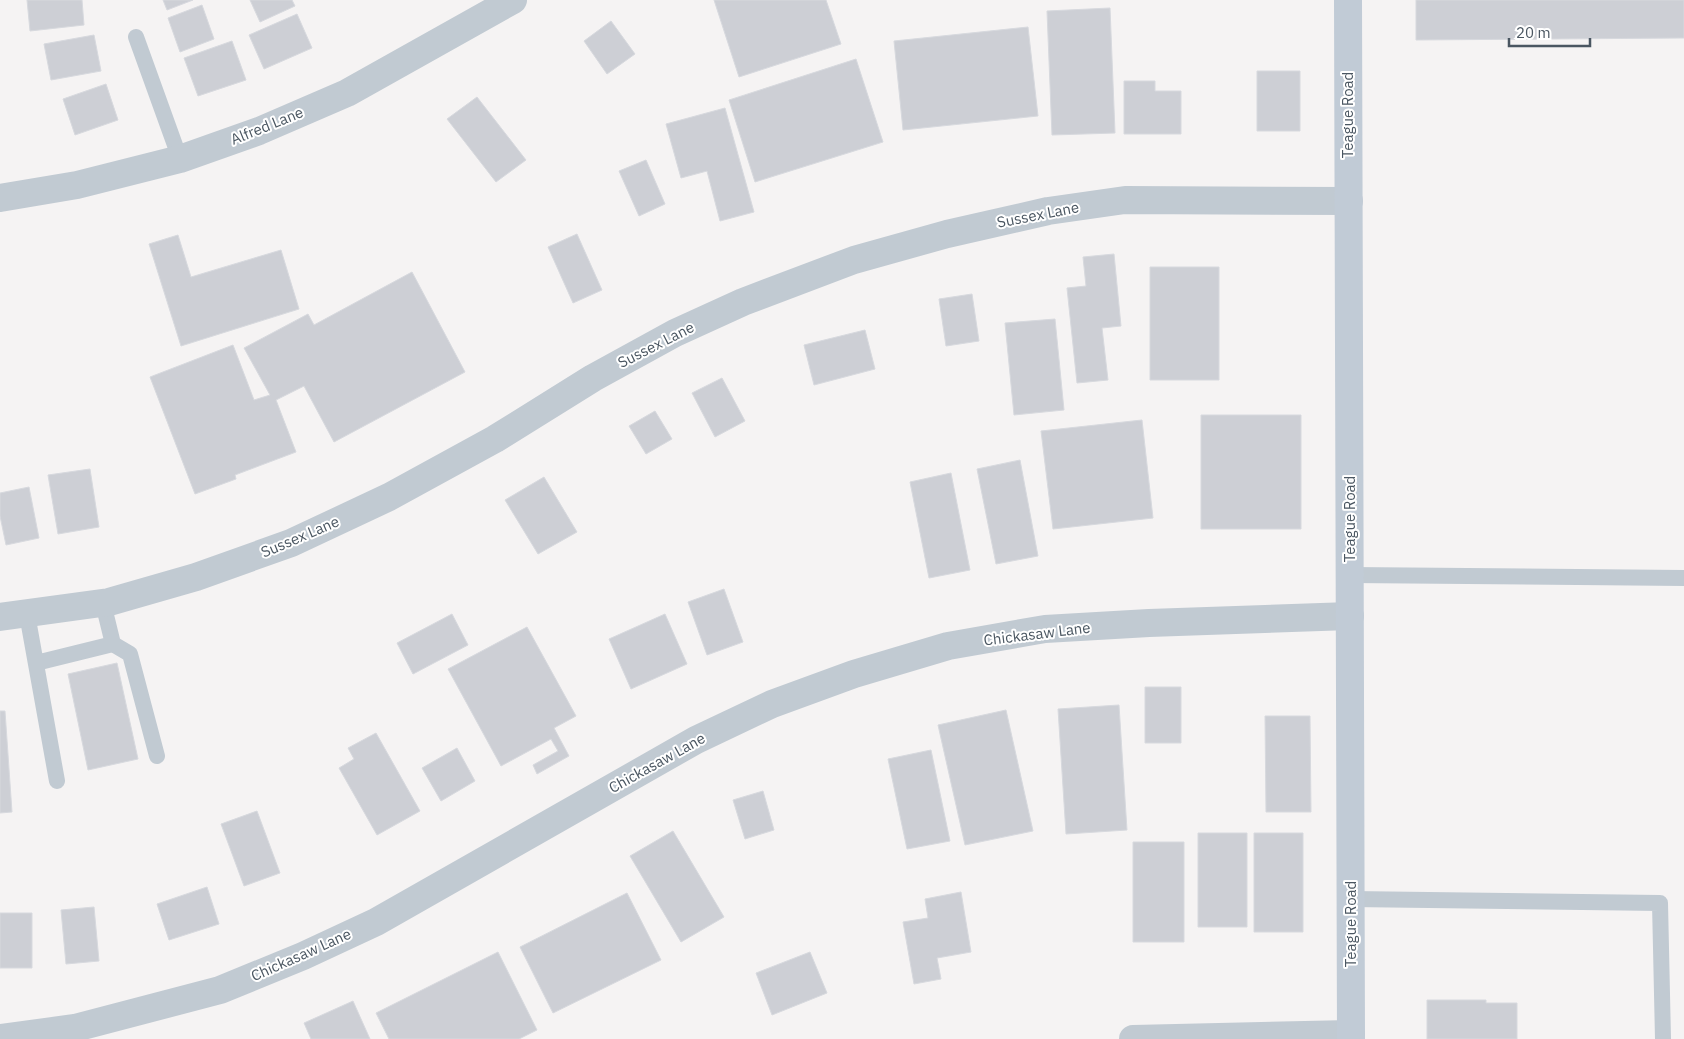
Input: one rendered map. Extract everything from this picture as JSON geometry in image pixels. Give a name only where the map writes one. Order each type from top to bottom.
[{"type":"street","name":"Alfred Lane","points":[[0,198],[77,185],[180,159],[259,130],[347,93],[513,0]]},
{"type":"street","name":"Teague Road","points":[[1348,0],[1351,1036]]},
{"type":"street","name":"Sussex Lane","points":[[0,617],[103,603],[196,577],[291,543],[389,497],[446,466],[495,439],[593,378],[675,333],[743,302],[854,260],[947,234],[1048,211],[1125,200],[1349,201]]},
{"type":"street","name":"Chickasaw Lane","points":[[0,1038],[76,1028],[220,990],[302,956],[376,922],[696,740],[772,704],[854,674],[948,646],[1045,629],[1148,622],[1350,616]]},
{"type":"street","points":[[1133,1039],[1351,1036]]},
{"type":"lane","points":[[136,38],[180,159]]},
{"type":"lane","points":[[1350,575],[1684,578]]},
{"type":"lane","points":[[103,603],[113,644]]},
{"type":"lane","points":[[28,614],[57,781]]},
{"type":"lane","points":[[36,663],[113,644],[130,654],[157,756]]},
{"type":"lane","points":[[1351,899],[1660,903],[1663,1039]]},
{"type":"building","points":[[27,0],[82,0],[84,25],[30,31]]},
{"type":"building","points":[[163,0],[193,0],[167,10]]},
{"type":"building","points":[[250,0],[292,0],[295,6],[260,22]]},
{"type":"building","points":[[714,0],[826,0],[841,44],[739,77]]},
{"type":"building","points":[[1416,0],[1684,0],[1684,38],[1416,40]]},
{"type":"building","points":[[202,5],[214,39],[180,52],[168,18]]},
{"type":"building","points":[[1110,8],[1115,133],[1052,135],[1047,11]]},
{"type":"building","points":[[297,14],[312,48],[264,69],[249,35]]},
{"type":"building","points":[[611,21],[635,54],[607,74],[584,41]]},
{"type":"building","points":[[1028,27],[1038,116],[903,130],[894,41]]},
{"type":"building","points":[[94,35],[101,71],[51,80],[44,44]]},
{"type":"building","points":[[232,41],[246,80],[198,96],[184,58]]},
{"type":"building","points":[[856,59],[883,142],[755,182],[729,100]]},
{"type":"building","points":[[1257,71],[1300,71],[1300,131],[1257,131]]},
{"type":"building","points":[[1124,81],[1155,81],[1155,91],[1181,91],[1181,134],[1124,134]]},
{"type":"building","points":[[106,84],[118,120],[75,135],[63,99]]},
{"type":"building","points":[[477,97],[526,160],[496,182],[447,119]]},
{"type":"building","points":[[725,108],[754,212],[720,221],[707,171],[681,178],[666,124]]},
{"type":"building","points":[[646,160],[665,204],[639,216],[619,171]]},
{"type":"building","points":[[577,234],[602,290],[573,303],[548,247]]},
{"type":"building","points":[[178,235],[191,277],[281,250],[299,309],[181,346],[149,244]]},
{"type":"building","points":[[1114,254],[1121,326],[1102,328],[1108,380],[1077,383],[1067,288],[1086,286],[1083,257]]},
{"type":"building","points":[[1150,267],[1219,267],[1219,380],[1150,380]]},
{"type":"building","points":[[412,272],[465,372],[334,442],[304,386],[276,400],[296,452],[235,475],[236,479],[195,494],[150,377],[233,345],[254,400],[270,395],[244,348],[308,314],[314,325]]},
{"type":"building","points":[[972,294],[979,341],[946,346],[939,299]]},
{"type":"building","points":[[1055,319],[1064,410],[1014,415],[1005,323]]},
{"type":"building","points":[[865,330],[875,369],[814,385],[804,345]]},
{"type":"building","points":[[722,378],[745,421],[715,437],[692,393]]},
{"type":"building","points":[[655,411],[672,439],[646,454],[629,426]]},
{"type":"building","points":[[1201,415],[1301,415],[1301,529],[1201,529]]},
{"type":"building","points":[[1142,420],[1153,518],[1053,529],[1041,431]]},
{"type":"building","points":[[1020,460],[1038,556],[996,564],[977,469]]},
{"type":"building","points":[[90,469],[99,527],[58,534],[48,475]]},
{"type":"building","points":[[951,473],[970,570],[929,578],[910,482]]},
{"type":"building","points":[[544,477],[577,532],[538,554],[505,500]]},
{"type":"building","points":[[29,487],[39,538],[6,545],[0,516],[0,493]]},
{"type":"building","points":[[724,589],[743,642],[707,655],[688,602]]},
{"type":"building","points":[[452,614],[468,645],[413,674],[397,643]]},
{"type":"building","points":[[665,614],[687,664],[631,689],[609,639]]},
{"type":"building","points":[[527,627],[576,716],[554,728],[569,756],[537,774],[533,765],[558,751],[551,739],[501,766],[448,669]]},
{"type":"building","points":[[117,663],[138,759],[88,770],[68,674]]},
{"type":"building","points":[[1145,687],[1181,687],[1181,743],[1145,743]]},
{"type":"building","points":[[1119,705],[1127,830],[1066,834],[1058,709]]},
{"type":"building","points":[[1006,710],[1033,831],[965,845],[938,725]]},
{"type":"building","points":[[0,711],[5,711],[12,812],[0,813]]},
{"type":"building","points":[[1265,716],[1310,716],[1311,812],[1266,812]]},
{"type":"building","points":[[376,733],[420,811],[377,835],[339,768],[354,759],[348,748]]},
{"type":"building","points":[[457,748],[475,781],[441,801],[422,768]]},
{"type":"building","points":[[931,750],[950,841],[907,849],[888,759]]},
{"type":"building","points":[[763,791],[774,830],[745,839],[733,800]]},
{"type":"building","points":[[257,811],[280,873],[244,886],[221,824]]},
{"type":"building","points":[[673,831],[724,917],[681,942],[630,856]]},
{"type":"building","points":[[1198,833],[1247,833],[1247,927],[1198,927]]},
{"type":"building","points":[[1254,833],[1303,833],[1303,932],[1254,932]]},
{"type":"building","points":[[1133,842],[1184,842],[1184,942],[1133,942]]},
{"type":"building","points":[[207,887],[219,924],[169,940],[157,904]]},
{"type":"building","points":[[961,892],[971,952],[937,958],[941,979],[914,984],[903,922],[928,918],[925,899]]},
{"type":"building","points":[[627,893],[661,960],[553,1013],[520,947]]},
{"type":"building","points":[[94,907],[99,961],[66,964],[61,910]]},
{"type":"building","points":[[0,913],[32,913],[32,968],[0,968]]},
{"type":"building","points":[[498,952],[537,1030],[519,1039],[389,1039],[376,1013]]},
{"type":"building","points":[[810,952],[827,993],[772,1015],[756,973]]},
{"type":"building","points":[[1427,1000],[1486,1000],[1486,1003],[1517,1003],[1517,1039],[1427,1039]]},
{"type":"building","points":[[353,1001],[370,1039],[311,1039],[304,1023]]}]
